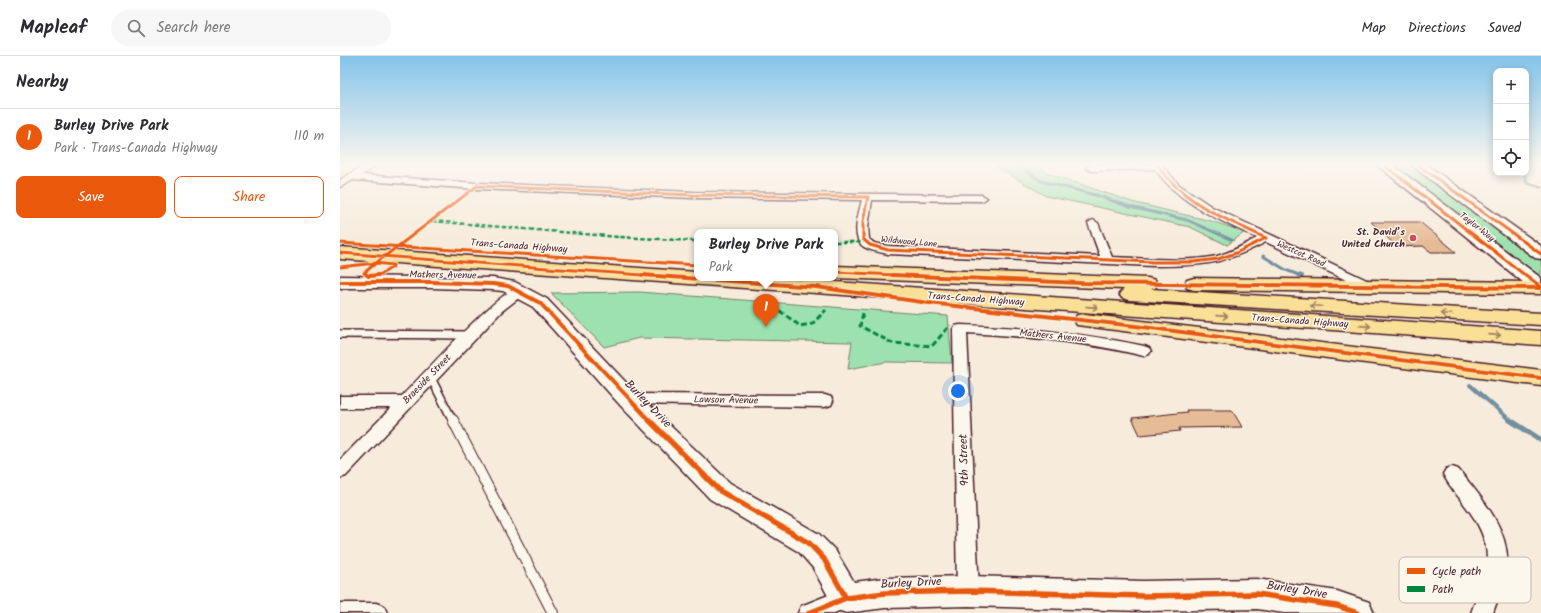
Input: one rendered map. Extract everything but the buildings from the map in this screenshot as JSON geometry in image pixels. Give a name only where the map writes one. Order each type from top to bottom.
[{"type":"highway","name":"Trans-Canada Highway","points":[[340,242],[694,265]]},
{"type":"highway","name":"Trans-Canada Highway","points":[[340,253],[694,278]]},
{"type":"highway","points":[[838,274],[1081,282],[1333,277],[1398,293],[1541,296]]},
{"type":"highway","name":"Trans-Canada Highway","points":[[838,274],[1541,319]]},
{"type":"highway","name":"Trans-Canada Highway","points":[[732,281],[1541,338]]},
{"type":"highway","points":[[1369,286],[1541,288]]},
{"type":"highway","points":[[816,287],[929,303],[1135,326],[1538,377]]},
{"type":"street","points":[[589,191],[633,193],[982,198]]},
{"type":"street","name":"Westcot Road","points":[[1179,191],[1186,197],[1205,208],[1266,238],[1333,277]]},
{"type":"street","name":"Taylor Way","points":[[1417,191],[1541,288]]},
{"type":"street","name":"Taylor Way","points":[[1454,191],[1541,254]]},
{"type":"street","name":"Wildwood Lane","points":[[868,196],[861,236],[864,242],[888,250],[1153,262],[1193,262],[1239,252],[1266,238]]},
{"type":"street","points":[[1093,223],[1107,260]]},
{"type":"street","points":[[1499,288],[1513,278],[1515,272],[1512,266]]},
{"type":"street","name":"Mathers Avenue","points":[[340,282],[432,282],[493,284],[508,286],[519,291]]},
{"type":"street","name":"Braeside Street","points":[[340,471],[430,375],[497,308],[519,291]]},
{"type":"street","name":"Burley Drive","points":[[519,291],[540,303],[628,399],[720,491],[809,543],[824,559],[846,598],[885,593],[968,591],[1143,596],[1257,594],[1337,606],[1358,613]]},
{"type":"street","name":"Mathers Avenue","points":[[960,329],[996,330],[1079,338],[1116,344],[1144,351]]},
{"type":"street","name":"9th Street","points":[[960,329],[968,591]]},
{"type":"street","name":"Lawson Avenue","points":[[628,399],[824,401]]},
{"type":"street","points":[[340,402],[405,402]]},
{"type":"street","points":[[1452,474],[1479,509],[1496,540],[1497,557]]},
{"type":"street","points":[[809,613],[846,598]]},
{"type":"street","points":[[1482,613],[1485,603]]},
{"type":"street","points":[[340,613],[376,613]]},
{"type":"lane","points":[[340,334],[470,335]]},
{"type":"lane","points":[[430,375],[553,613]]},
{"type":"green space","points":[[1037,191],[1100,191],[1132,202],[1211,221],[1245,232],[1227,245],[1190,227],[1046,196]]},
{"type":"green space","points":[[1423,191],[1448,191],[1541,259],[1541,278]]},
{"type":"green space","points":[[639,292],[948,316],[952,363],[886,362],[848,369],[852,342],[639,338],[604,347],[551,293]]},
{"type":"waterway","points":[[1080,191],[1130,207],[1187,220],[1232,240]]},
{"type":"waterway","points":[[1263,256],[1286,270],[1299,275]]},
{"type":"waterway","points":[[1470,385],[1511,421]]},
{"type":"waterway","points":[[1510,420],[1541,440]]},
{"type":"marked path","points":[[432,221],[619,237],[694,241]]},
{"type":"marked path","points":[[838,242],[864,242]]},
{"type":"marked path","points":[[772,305],[800,326],[812,324],[826,310]]},
{"type":"marked path","points":[[863,313],[860,326],[892,343],[932,346],[950,325]]},
{"type":"cycle path","points":[[376,263],[470,191]]},
{"type":"cycle path","points":[[597,191],[693,195],[868,197],[862,227],[863,239],[870,245],[888,250],[1153,262],[1193,262],[1210,261],[1224,257],[1266,238]]},
{"type":"cycle path","points":[[1180,191],[1206,209],[1266,238]]},
{"type":"cycle path","points":[[1417,191],[1541,287]]},
{"type":"cycle path","points":[[1454,191],[1541,254]]},
{"type":"cycle path","points":[[340,243],[694,265]]},
{"type":"cycle path","points":[[340,253],[694,278]]},
{"type":"cycle path","points":[[340,267],[376,263]]},
{"type":"cycle path","points":[[376,263],[393,265],[393,267],[381,274],[369,276],[364,273],[376,263]]},
{"type":"cycle path","points":[[838,272],[1081,283],[1541,288]]},
{"type":"cycle path","points":[[732,281],[816,287],[929,303],[1135,326],[1541,378]]},
{"type":"cycle path","points":[[340,282],[432,282],[493,284],[508,286],[540,303],[628,399],[720,491],[809,543],[824,559],[846,598]]},
{"type":"cycle path","points":[[809,613],[846,598],[885,593],[968,591],[1143,596],[1257,594],[1337,606],[1358,613]]},
{"type":"place","name":"St. David’s United Church","points":[[1413,238]]},
{"type":"place","name":"Burley Drive Park","points":[[766,327]]}]
